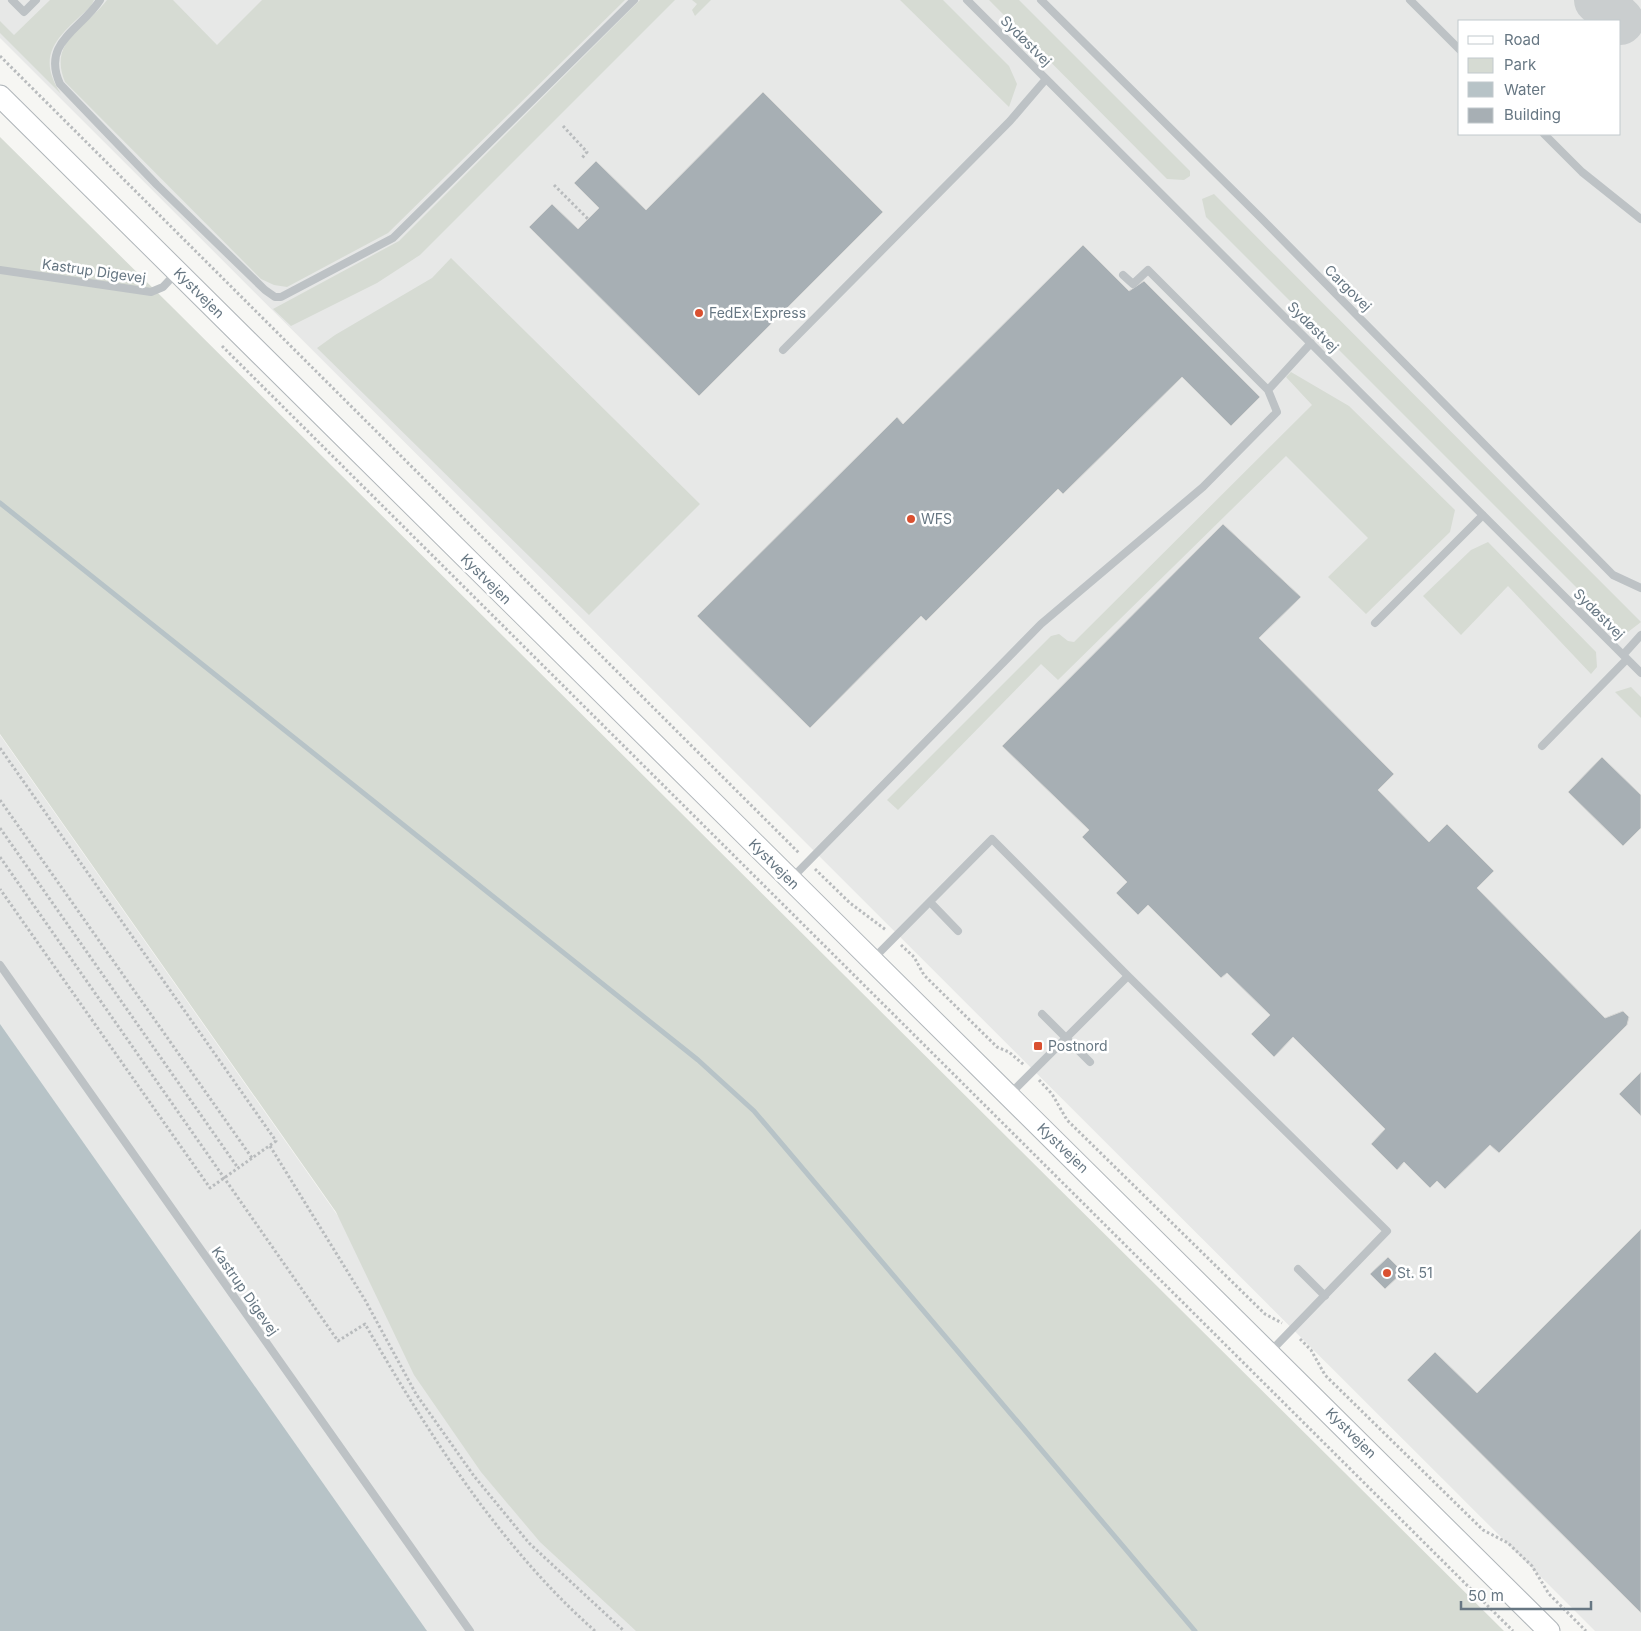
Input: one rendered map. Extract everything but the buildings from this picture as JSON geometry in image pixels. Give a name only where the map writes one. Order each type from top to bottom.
[{"type":"street","name":"Kystvejen","points":[[0,96],[790,880],[1270,1352],[1549,1631]]},
{"type":"lane","points":[[12,0],[24,12],[36,0]]},
{"type":"lane","points":[[100,0],[61,42],[56,52],[54,63],[60,84],[157,185],[258,284],[269,294],[281,298],[393,238],[634,0]]},
{"type":"lane","name":"Sydøstvej","points":[[967,0],[1641,673]]},
{"type":"lane","name":"Cargovej","points":[[1040,0],[1268,225],[1613,575],[1641,588]]},
{"type":"lane","points":[[1410,0],[1458,48]]},
{"type":"lane","points":[[783,350],[1010,121],[1046,79]]},
{"type":"lane","points":[[1545,135],[1582,172],[1641,219]]},
{"type":"lane","name":"Kastrup Digevej","points":[[0,270],[151,292],[163,287],[177,271]]},
{"type":"lane","points":[[790,880],[1041,624],[1203,487],[1277,412],[1268,390],[1148,270],[1133,284],[1123,276]]},
{"type":"lane","points":[[1268,390],[1311,344]]},
{"type":"lane","points":[[1375,623],[1483,515]]},
{"type":"lane","points":[[1542,746],[1625,657],[1641,636]]},
{"type":"lane","points":[[872,960],[992,839],[1387,1231],[1270,1352]]},
{"type":"lane","points":[[930,902],[958,931]]},
{"type":"lane","name":"Kastrup Digevej","points":[[0,965],[470,1631]]},
{"type":"lane","points":[[1009,1096],[1068,1039],[1128,976]]},
{"type":"lane","points":[[1042,1014],[1090,1062]]},
{"type":"lane","points":[[1298,1269],[1325,1296]]},
{"type":"path","points":[[0,56],[850,904],[894,938],[914,957],[924,975],[997,1047],[1009,1052],[1033,1074],[1052,1094],[1067,1120],[1265,1314],[1279,1320],[1292,1331],[1311,1350],[1325,1375],[1483,1530],[1508,1543],[1532,1566],[1549,1594],[1586,1631]]},
{"type":"path","points":[[563,126],[587,152],[582,158]]},
{"type":"path","points":[[554,185],[588,218]]},
{"type":"path","points":[[220,343],[1513,1631]]},
{"type":"path","points":[[0,748],[276,1141],[210,1188],[0,889]]},
{"type":"path","points":[[0,800],[252,1158]]},
{"type":"path","points":[[0,828],[238,1168]]},
{"type":"path","points":[[0,857],[338,1341],[365,1324],[438,1443],[495,1523],[595,1631]]},
{"type":"path","points":[[270,1146],[365,1300],[416,1394],[474,1476],[529,1543],[624,1631]]},
{"type":"shaded area","points":[[0,0],[1641,0],[1641,1631],[1595,1631],[0,38]]},
{"type":"shaded area","points":[[0,735],[385,1283],[755,1631],[424,1631],[0,1026]]},
{"type":"green space","points":[[50,0],[94,0],[91,6],[61,35],[51,55],[50,66],[53,79],[61,94],[0,33],[0,21],[14,35]]},
{"type":"green space","points":[[107,0],[173,0],[217,45],[262,0],[625,0],[388,233],[287,287],[274,285],[261,279],[65,82],[61,68],[61,56],[65,46],[71,36]]},
{"type":"green space","points":[[640,0],[675,0],[420,255],[377,283],[291,326],[273,309],[399,241]]},
{"type":"green space","points":[[692,0],[711,0],[695,16],[692,10],[697,4]]},
{"type":"green space","points":[[900,0],[943,0],[1009,66],[1017,84],[1009,107]]},
{"type":"green space","points":[[989,0],[1019,0],[1190,171],[1190,176],[1184,180],[1167,179]]},
{"type":"green space","points":[[0,137],[1504,1631],[636,1631],[540,1542],[481,1472],[414,1375],[336,1212],[0,734]]},
{"type":"green space","points":[[1214,194],[1641,622],[1628,632],[1621,632],[1206,217],[1202,199]]},
{"type":"green space","points":[[451,258],[700,504],[589,615],[317,348],[335,335],[432,278]]},
{"type":"green space","points":[[1291,372],[1349,406],[1455,510],[1450,532],[1366,614],[1328,577],[1368,538],[1286,456],[1058,680],[1041,664],[898,810],[887,800],[1051,636],[1059,634],[1068,641],[1074,642],[1312,405],[1286,377]]},
{"type":"green space","points":[[1488,542],[1596,652],[1597,667],[1591,674],[1508,586],[1461,635],[1423,596],[1471,550]]},
{"type":"green space","points":[[1631,687],[1641,697],[1641,718],[1615,692]]},
{"type":"water","points":[[0,1024],[427,1631],[0,1631]]},
{"type":"waterway","points":[[0,503],[698,1060],[754,1111],[1195,1631]]},
{"type":"taxiway","points":[[1598,0],[1619,20]]},
{"type":"place","name":"FedEx Express","points":[[699,313]]},
{"type":"place","name":"WFS","points":[[911,519]]},
{"type":"place","name":"Postnord","points":[[1038,1046]]},
{"type":"place","name":"St. 51","points":[[1387,1273]]}]
